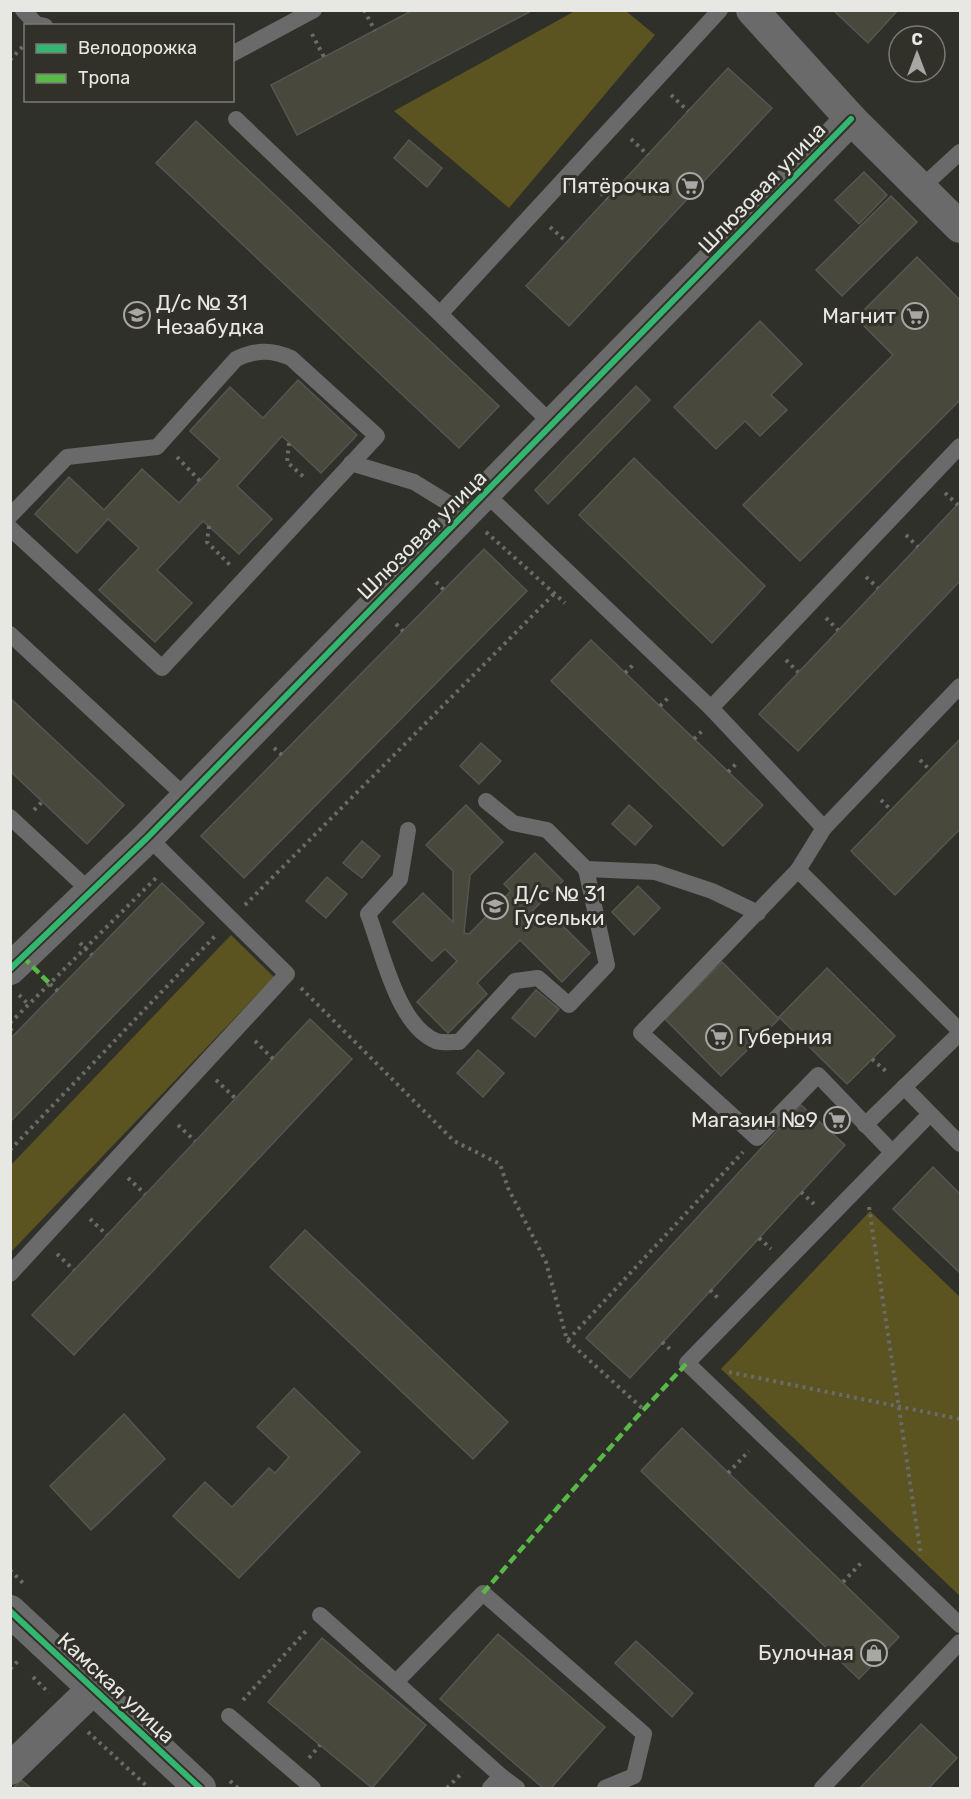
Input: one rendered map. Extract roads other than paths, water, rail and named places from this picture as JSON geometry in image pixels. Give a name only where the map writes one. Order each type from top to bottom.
[{"type":"street","points":[[752,10],[851,119],[960,227]]},
{"type":"street","name":"Шлюзовая улица","points":[[10,969],[148,837],[851,119]]},
{"type":"street","name":"Камская улица","points":[[10,1611],[200,1788]]},
{"type":"street","points":[[10,1769],[93,1689]]},
{"type":"lane","points":[[23,10],[36,24]]},
{"type":"lane","points":[[234,53],[314,10]]},
{"type":"lane","points":[[440,314],[720,10]]},
{"type":"lane","points":[[236,119],[553,425]]},
{"type":"lane","points":[[921,188],[960,152]]},
{"type":"lane","points":[[10,516],[67,457],[157,447],[236,359],[249,352],[278,352],[291,357],[377,436],[162,668],[10,528]]},
{"type":"lane","points":[[711,708],[960,446]]},
{"type":"lane","points":[[351,464],[414,482],[476,504],[711,708],[824,828]]},
{"type":"lane","points":[[10,634],[186,797]]},
{"type":"lane","points":[[892,1152],[818,1075],[757,1138],[641,1034],[798,870],[824,828],[960,686]]},
{"type":"lane","points":[[408,830],[400,879],[368,914],[402,1008],[418,1026],[437,1041],[459,1042],[515,981],[538,978],[569,1005],[608,965],[586,869],[547,830],[513,824],[486,801]]},
{"type":"lane","points":[[10,818],[91,892]]},
{"type":"lane","points":[[10,1274],[287,974],[148,837]]},
{"type":"lane","points":[[586,869],[656,872],[712,891],[758,913]]},
{"type":"lane","points":[[798,870],[960,1032],[865,1125]]},
{"type":"lane","points":[[904,1087],[960,1144]]},
{"type":"lane","points":[[930,1114],[864,1179],[687,1363],[960,1625]]},
{"type":"lane","points":[[397,1681],[483,1593],[644,1734],[634,1776],[605,1788]]},
{"type":"lane","points":[[320,1615],[397,1681],[496,1782],[517,1788]]},
{"type":"lane","points":[[822,1788],[960,1642]]},
{"type":"lane","points":[[229,1716],[313,1788]]},
{"type":"place","name":"Пятёрочка","points":[[690,186]]},
{"type":"place","name":"Д/с № 31 Незабудка","points":[[137,315]]},
{"type":"place","name":"Магнит","points":[[915,316]]},
{"type":"place","name":"Д/с № 31 Гусельки","points":[[495,906]]},
{"type":"place","name":"Губерния","points":[[719,1037]]},
{"type":"place","name":"Магазин №9","points":[[837,1120]]},
{"type":"place","name":"Булочная","points":[[874,1653]]}]
